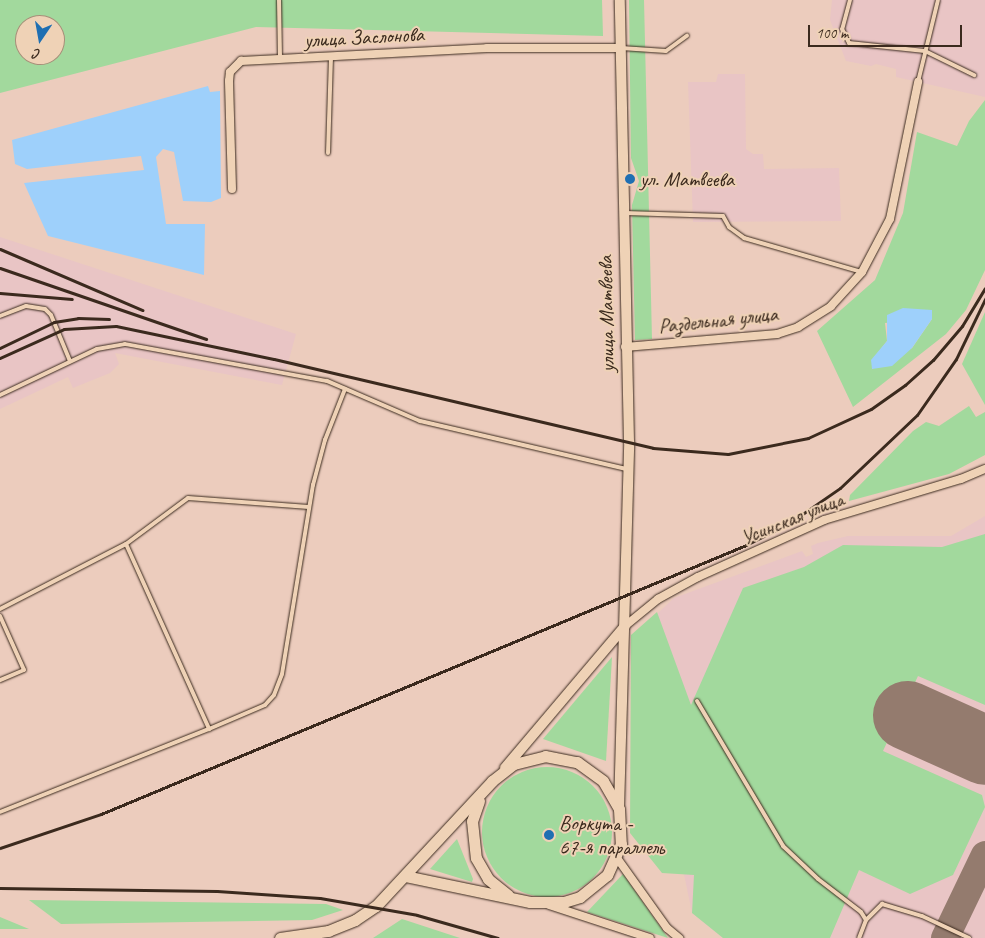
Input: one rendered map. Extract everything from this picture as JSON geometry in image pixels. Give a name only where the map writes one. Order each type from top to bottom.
[{"type":"main road","points":[[280,938],[329,934],[366,914],[406,876],[502,772],[530,758],[562,757],[584,766],[603,781],[619,809],[622,825],[617,858],[595,887],[572,900],[547,904],[406,876]]},
{"type":"main road","points":[[480,797],[472,821],[476,858],[488,879],[511,897]]},
{"type":"street","name":"улица Матвеева","points":[[619,809],[629,470],[625,347],[620,0]]},
{"type":"street","name":"улица Заслонова","points":[[232,189],[230,72],[241,60],[249,58],[487,48],[621,48]]},
{"type":"street","name":"Раздельная улица","points":[[625,347],[753,337],[798,327],[832,306],[862,272],[890,219],[918,82]]},
{"type":"street","name":"Усинская улица","points":[[625,626],[658,599],[698,577],[824,520],[961,479],[985,469]]},
{"type":"street","points":[[502,772],[625,626]]},
{"type":"street","points":[[617,858],[667,928],[680,938]]},
{"type":"street","points":[[547,904],[650,938]]},
{"type":"lane","points":[[279,0],[280,58]]},
{"type":"lane","points":[[850,0],[842,29],[850,43],[925,51],[974,74]]},
{"type":"lane","points":[[918,82],[938,0]]},
{"type":"lane","points":[[621,48],[666,51],[687,36]]},
{"type":"lane","points":[[328,154],[331,56]]},
{"type":"lane","points":[[623,213],[723,216],[729,227],[744,238],[862,272]]},
{"type":"lane","points":[[0,316],[26,306],[45,309],[51,315],[70,361]]},
{"type":"lane","points":[[0,395],[106,346],[125,344],[307,376],[345,389],[401,414],[444,428],[629,470]]},
{"type":"lane","points":[[0,812],[265,705],[279,684],[309,507],[325,440],[345,389]]},
{"type":"lane","points":[[0,610],[126,544],[188,498],[309,507]]},
{"type":"lane","points":[[126,544],[209,729]]},
{"type":"lane","points":[[0,616],[24,670],[0,680]]},
{"type":"lane","points":[[697,701],[783,846],[866,920]]},
{"type":"lane","points":[[859,938],[866,920],[882,904],[922,916],[969,938]]},
{"type":"shaded area","points":[[832,0],[985,0],[985,97],[896,77],[896,69],[876,64],[871,66],[846,61],[830,20]]},
{"type":"shaded area","points":[[718,74],[745,74],[746,149],[753,154],[763,154],[764,169],[839,168],[841,221],[693,222],[688,82],[716,82]]},
{"type":"shaded area","points":[[0,237],[296,334],[282,385],[115,353],[119,364],[110,373],[73,388],[68,377],[0,409]]},
{"type":"shaded area","points":[[985,516],[985,938],[723,938],[692,913],[667,792],[644,638],[658,613],[674,598],[802,551],[806,557],[813,554],[811,546],[818,543],[848,536],[951,536]]},
{"type":"green space","points":[[0,0],[602,0],[603,36],[256,27],[0,93]]},
{"type":"green space","points":[[629,0],[644,0],[652,339],[635,340],[632,205],[639,181],[631,158]]},
{"type":"green space","points":[[985,100],[985,270],[966,310],[946,334],[853,407],[817,331],[875,280],[903,213],[917,132],[957,146],[969,121]],"holes":[[[932,319],[912,348],[872,369],[872,360],[887,341],[885,323]]]},
{"type":"green space","points":[[985,312],[985,405],[962,364]]},
{"type":"green space","points":[[969,406],[976,417],[985,412],[985,455],[949,474],[849,501],[850,495],[913,431],[926,422],[939,426]]},
{"type":"green space","points":[[985,534],[985,705],[918,676],[883,751],[982,795],[985,807],[953,875],[910,894],[859,870],[830,938],[723,938],[692,913],[694,875],[662,873],[630,833],[631,635],[657,612],[691,705],[743,588],[804,567],[843,545],[942,547]]},
{"type":"green space","points":[[612,657],[606,761],[543,739]]},
{"type":"green space","points":[[547,767],[572,772],[593,786],[607,807],[612,832],[607,857],[593,878],[572,892],[547,897],[522,892],[501,878],[487,857],[482,832],[487,807],[501,786],[522,772]]},
{"type":"green space","points":[[457,839],[473,879],[472,882],[430,869]]},
{"type":"green space","points":[[623,874],[668,938],[587,912]]},
{"type":"green space","points":[[29,900],[326,904],[343,910],[312,920],[61,924]]},
{"type":"green space","points":[[0,917],[29,929],[0,929]]},
{"type":"green space","points":[[402,919],[460,938],[373,938]]},
{"type":"water","points":[[208,86],[210,92],[220,91],[221,198],[211,202],[183,201],[174,152],[163,149],[156,157],[166,224],[205,224],[204,275],[48,236],[24,183],[144,170],[141,156],[27,169],[15,164],[12,140]]},
{"type":"water","points":[[903,308],[932,310],[932,319],[912,348],[892,366],[872,369],[871,360],[887,341],[887,315]]},
{"type":"taxiway","points":[[945,938],[985,855]]},
{"type":"runway","points":[[907,715],[985,750]]},
{"type":"railway","points":[[0,249],[142,310]]},
{"type":"railway","points":[[0,268],[206,339]]},
{"type":"railway","points":[[0,358],[64,329],[116,326],[274,359],[653,448],[728,454],[808,438],[871,409],[905,385],[933,360],[962,326],[985,288]]},
{"type":"railway","points":[[0,293],[72,299]]},
{"type":"railway","points":[[0,848],[101,814],[746,545],[788,524],[840,488],[917,415],[956,359],[985,299]]},
{"type":"railway","points":[[0,348],[54,322],[78,318],[109,319]]},
{"type":"railway","points":[[0,888],[217,891],[320,898],[417,915],[498,938]]},
{"type":"place","name":"ул. Матвеева","points":[[630,179]]},
{"type":"place","name":"Воркута - 67-я параллель","points":[[549,835]]}]
